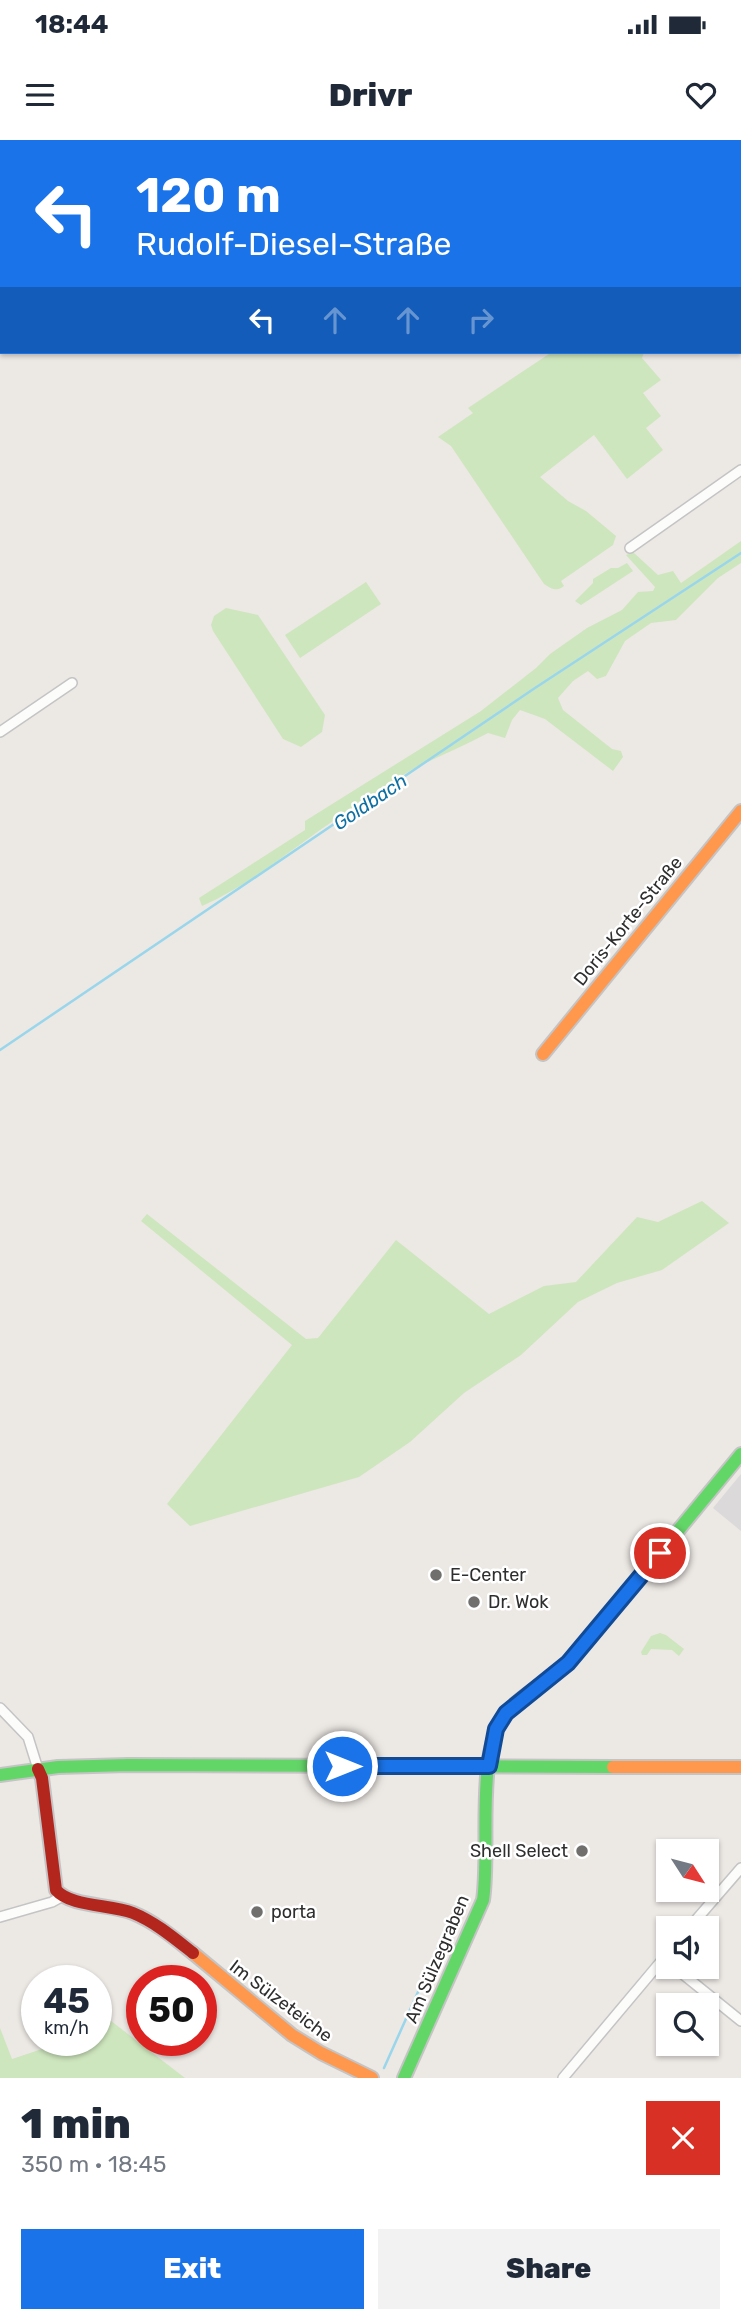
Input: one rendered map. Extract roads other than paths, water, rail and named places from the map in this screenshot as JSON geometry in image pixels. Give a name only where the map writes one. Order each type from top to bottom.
[{"type":"street","points":[[630,548],[741,470]]},
{"type":"street","points":[[0,732],[72,683]]},
{"type":"street","name":"Doris-Korte-Straße","points":[[543,1054],[741,811]]},
{"type":"street","name":"Am Sülzegraben","points":[[404,2078],[483,1900],[489,1766],[496,1729],[506,1713],[557,1673],[584,1645],[741,1454]]},
{"type":"street","points":[[0,1708],[28,1737],[42,1778],[56,1890],[61,1897]]},
{"type":"street","points":[[0,1775],[38,1769],[128,1765],[741,1767]]},
{"type":"street","points":[[700,1916],[741,1868]]},
{"type":"street","name":"Im Sülzeteiche","points":[[0,1917],[61,1897],[71,1902],[100,1903],[137,1914],[177,1942],[290,2034],[318,2053],[372,2078]]},
{"type":"street","points":[[562,2078],[656,1971]]},
{"type":"street","points":[[689,1979],[741,2021]]},
{"type":"waterway","name":"Goldbach","points":[[0,1050],[535,688],[741,553]]},
{"type":"waterway","points":[[428,1971],[452,1916]]},
{"type":"waterway","points":[[384,2068],[422,1983]]},
{"type":"place","name":"E-Center","points":[[436,1575]]},
{"type":"place","name":"Dr. Wok","points":[[474,1602]]},
{"type":"place","name":"Shell Select","points":[[582,1851]]},
{"type":"place","name":"porta","points":[[257,1912]]}]
